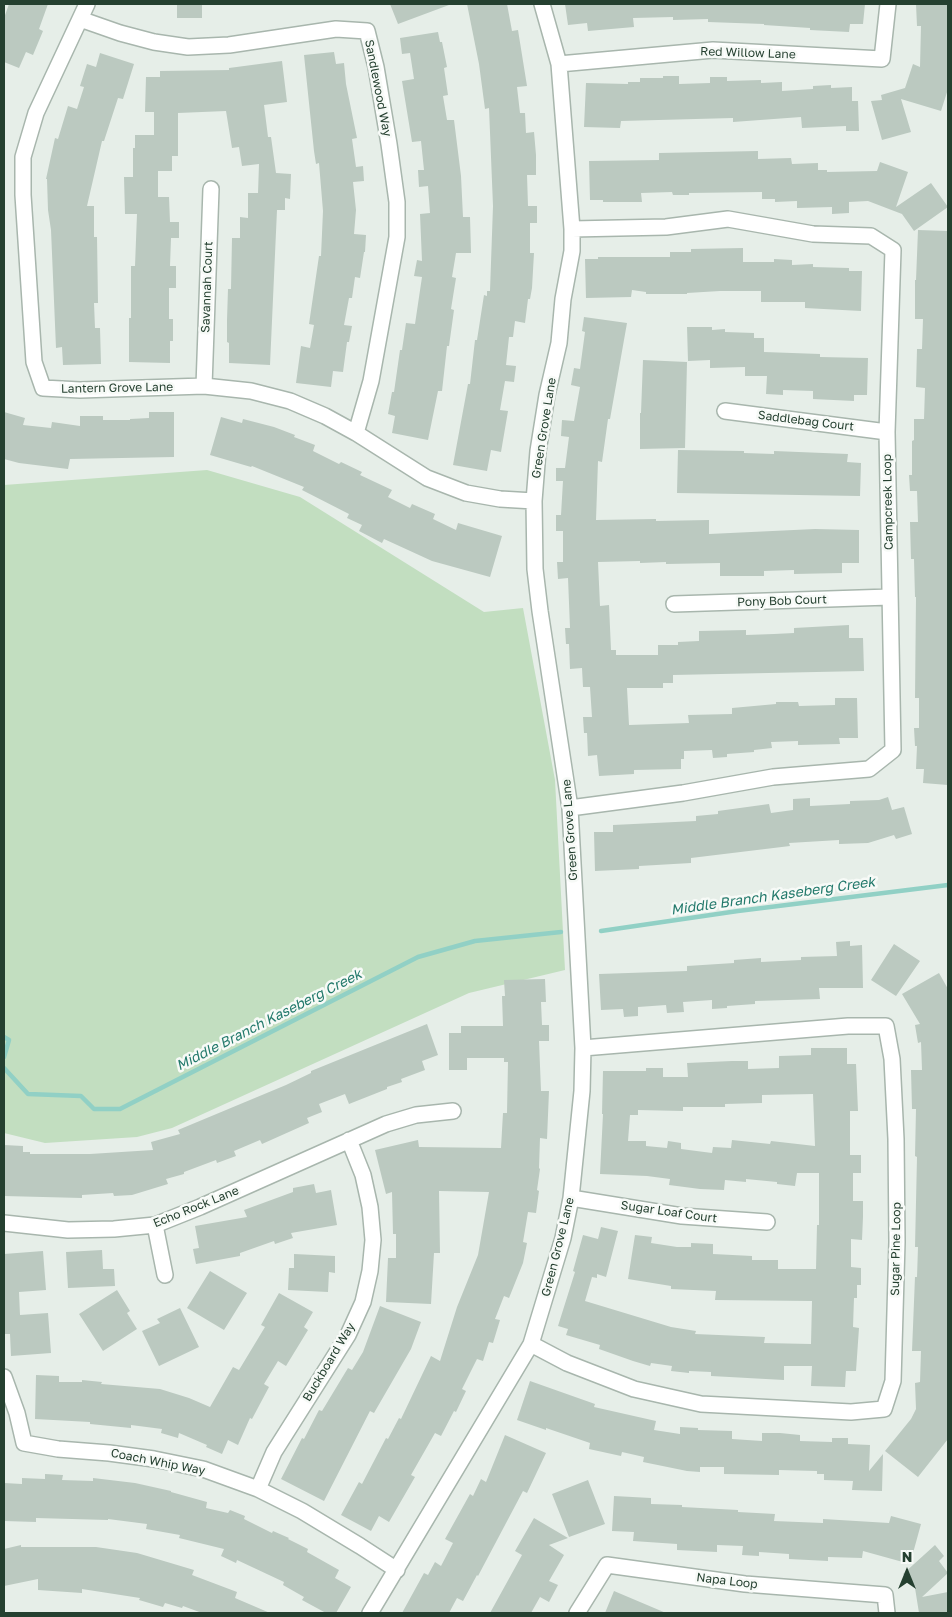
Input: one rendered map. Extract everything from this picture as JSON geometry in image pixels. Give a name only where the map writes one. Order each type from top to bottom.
[{"type":"street","name":"Lantern Grove Lane","points":[[87,4],[36,112],[24,157],[23,195],[34,362],[44,388],[80,390],[204,386],[251,391],[290,401],[325,416],[356,433],[427,478],[466,493],[500,499],[534,501]]},
{"type":"street","name":"Green Grove Lane","points":[[370,1613],[531,1344],[563,1238],[571,1198],[582,1092],[583,1048],[570,808],[535,569],[534,501],[538,451],[547,395],[559,343],[572,251],[572,229],[559,64],[542,4]]},
{"type":"street","name":"Red Willow Lane","points":[[559,64],[713,50],[882,59],[888,4]]},
{"type":"street","name":"Sandlewood Way","points":[[80,19],[120,34],[188,47],[229,45],[336,29],[367,31],[376,67],[397,202],[396,237],[371,381],[356,433]]},
{"type":"street","name":"Savannah Court","points":[[204,386],[212,189]]},
{"type":"street","name":"Campcreek Loop","points":[[570,808],[682,793],[773,776],[869,769],[893,750],[887,432],[893,250],[871,236],[813,234],[728,219],[666,227],[572,229]]},
{"type":"street","name":"Saddlebag Court","points":[[725,411],[887,432]]},
{"type":"street","name":"Pony Bob Court","points":[[674,604],[890,597]]},
{"type":"street","name":"Sugar Pine Loop","points":[[531,1344],[567,1363],[634,1389],[701,1404],[851,1412],[884,1409],[893,1381],[897,1242],[896,1139],[892,1059],[886,1026],[848,1026],[583,1048]]},
{"type":"street","name":"Echo Rock Lane","points":[[4,1223],[68,1230],[114,1229],[155,1225],[200,1207],[386,1124],[416,1115],[453,1111]]},
{"type":"street","name":"Buckboard Way","points":[[258,1488],[274,1452],[348,1335],[363,1302],[370,1271],[372,1240],[370,1207],[363,1175],[349,1140]]},
{"type":"street","name":"Sugar Loaf Court","points":[[571,1198],[682,1216],[767,1222]]},
{"type":"street","points":[[155,1225],[165,1275]]},
{"type":"street","name":"Coach Whip Way","points":[[4,1377],[17,1413],[24,1443],[58,1449],[154,1459],[203,1469],[258,1488],[302,1511],[396,1570]]},
{"type":"street","name":"Napa Loop","points":[[577,1613],[607,1565],[745,1584],[886,1595],[887,1613]]},
{"type":"green space","points":[[207,470],[300,497],[484,612],[523,608],[555,780],[565,970],[469,993],[172,1128],[137,1137],[45,1143],[4,1133],[4,485]]},
{"type":"building","points":[[9,4],[48,4],[39,29],[43,31],[33,55],[26,52],[19,68],[4,62],[4,18]]},
{"type":"building","points":[[177,4],[202,4],[202,18],[177,18]]},
{"type":"building","points":[[390,4],[449,4],[449,5],[398,24]]},
{"type":"building","points":[[467,4],[507,4],[512,31],[518,30],[527,86],[517,87],[520,113],[525,113],[526,133],[534,132],[536,155],[536,175],[527,175],[528,206],[537,206],[537,223],[530,223],[530,253],[534,253],[532,288],[530,299],[528,299],[525,323],[515,321],[513,337],[509,337],[506,365],[516,366],[514,382],[505,381],[500,410],[508,411],[501,452],[491,450],[487,471],[453,465],[468,384],[470,384],[475,340],[477,340],[484,295],[487,296],[487,291],[490,291],[493,206],[489,108],[485,109],[479,64]]},
{"type":"building","points":[[565,4],[865,4],[863,24],[850,24],[849,32],[810,30],[810,28],[764,24],[708,22],[708,19],[673,20],[673,17],[633,18],[634,27],[588,31],[587,23],[568,25]]},
{"type":"building","points":[[916,4],[948,4],[948,89],[941,111],[901,99],[911,132],[882,140],[871,101],[882,100],[881,95],[905,88],[913,64],[920,67],[921,26],[917,26]]},
{"type":"building","points":[[438,32],[447,67],[444,68],[448,95],[443,96],[447,120],[454,120],[461,176],[463,217],[470,217],[471,253],[456,253],[452,277],[456,278],[451,309],[454,310],[449,346],[447,346],[442,391],[438,391],[428,440],[392,433],[395,416],[388,414],[392,392],[394,392],[406,323],[415,324],[422,277],[414,276],[417,260],[422,261],[420,214],[430,213],[428,186],[419,187],[418,170],[424,170],[421,141],[412,142],[402,81],[414,79],[410,53],[402,54],[400,38]]},
{"type":"building","points":[[334,52],[336,64],[344,63],[346,84],[357,138],[352,139],[356,167],[363,166],[364,181],[353,182],[356,210],[354,234],[366,235],[360,278],[355,277],[352,298],[349,298],[344,325],[352,326],[349,342],[347,342],[343,372],[333,371],[331,387],[296,383],[301,346],[310,348],[314,325],[309,324],[319,256],[321,256],[323,211],[319,163],[316,164],[314,151],[304,55]]},
{"type":"building","points":[[100,53],[134,64],[123,99],[118,98],[104,141],[102,141],[87,206],[94,206],[94,237],[97,237],[98,303],[94,303],[95,328],[100,328],[101,364],[63,365],[62,347],[56,348],[51,230],[46,179],[55,138],[58,139],[68,106],[77,109],[84,87],[80,86],[87,64],[96,67]]},
{"type":"building","points":[[282,61],[287,102],[264,105],[268,137],[271,137],[276,173],[291,174],[290,199],[285,198],[285,210],[277,210],[270,365],[229,363],[227,320],[228,289],[231,289],[232,238],[240,238],[240,217],[248,218],[248,193],[258,193],[259,164],[242,166],[239,147],[232,148],[226,111],[178,113],[178,156],[172,156],[172,171],[158,171],[158,197],[169,197],[170,222],[179,222],[179,238],[171,238],[170,266],[176,266],[176,288],[169,288],[169,319],[173,319],[170,363],[129,362],[131,266],[135,266],[137,214],[125,214],[124,177],[133,177],[135,135],[154,135],[154,112],[145,112],[146,77],[160,77],[160,71],[229,70],[229,68]]},
{"type":"building","points":[[663,76],[679,76],[679,84],[710,83],[710,77],[727,77],[727,81],[761,80],[761,83],[782,82],[782,91],[813,89],[813,86],[831,85],[831,88],[852,87],[852,101],[858,101],[859,131],[846,131],[846,126],[802,128],[801,117],[733,122],[733,118],[621,121],[620,128],[584,127],[586,83],[628,84],[628,82],[640,82],[640,78],[663,78]]},
{"type":"building","points":[[758,151],[758,159],[791,158],[792,164],[818,163],[818,170],[827,170],[827,172],[877,171],[880,162],[908,172],[896,207],[931,183],[948,207],[914,231],[902,214],[868,201],[849,202],[849,213],[832,214],[832,207],[797,208],[797,201],[775,202],[775,199],[762,199],[762,192],[689,193],[689,195],[673,195],[672,192],[641,193],[642,202],[590,200],[589,161],[659,160],[659,153]]},
{"type":"building","points":[[918,230],[948,231],[948,785],[923,783],[924,769],[916,769],[917,746],[915,746],[914,728],[919,728],[919,698],[915,698],[916,597],[914,559],[911,559],[910,522],[918,522],[917,491],[910,491],[909,475],[912,475],[914,419],[924,419],[925,388],[916,387],[917,349],[922,349],[923,319],[915,319]]},
{"type":"building","points":[[743,248],[743,262],[774,262],[774,259],[792,260],[792,265],[813,264],[813,267],[849,268],[849,271],[862,271],[861,311],[805,308],[805,302],[761,302],[761,291],[646,294],[646,292],[632,290],[631,297],[586,298],[585,259],[598,259],[598,257],[670,257],[670,252],[691,252],[691,249]]},
{"type":"building","points":[[584,317],[627,323],[610,419],[608,419],[602,462],[598,461],[596,520],[709,520],[709,534],[815,529],[859,530],[859,563],[842,563],[842,573],[794,574],[794,570],[764,571],[764,576],[720,576],[720,563],[598,562],[600,606],[609,605],[611,650],[616,650],[616,655],[658,655],[658,645],[678,645],[678,642],[699,641],[699,631],[746,630],[746,635],[774,634],[794,633],[794,628],[849,625],[849,638],[863,638],[864,671],[673,675],[673,683],[663,683],[663,688],[627,688],[629,725],[689,723],[688,715],[732,714],[732,708],[776,704],[776,702],[798,702],[799,706],[835,705],[835,698],[857,698],[858,738],[839,738],[840,744],[798,745],[798,741],[771,742],[772,748],[754,750],[754,752],[727,754],[727,757],[713,758],[712,750],[684,751],[684,759],[681,759],[681,769],[634,770],[634,774],[599,776],[597,755],[588,756],[587,733],[584,733],[583,717],[592,717],[590,687],[583,687],[582,668],[570,669],[569,644],[566,644],[565,628],[570,628],[568,578],[558,579],[557,562],[563,562],[563,531],[556,531],[556,515],[561,515],[563,481],[556,481],[556,468],[565,468],[569,437],[561,436],[562,420],[574,421],[580,387],[571,385],[574,368],[580,369],[585,332],[582,331]]},
{"type":"building","points":[[687,327],[712,327],[712,330],[725,329],[725,332],[754,333],[754,338],[764,338],[764,352],[820,354],[820,357],[868,358],[867,395],[854,395],[854,401],[813,399],[813,391],[783,390],[783,395],[766,394],[767,376],[745,376],[745,367],[710,368],[710,360],[688,361]]},
{"type":"building","points":[[643,360],[687,362],[685,448],[640,449]]},
{"type":"building","points":[[4,412],[25,418],[23,425],[51,428],[52,422],[80,426],[80,416],[103,416],[103,420],[130,420],[149,418],[149,412],[174,412],[174,457],[70,459],[68,469],[19,463],[4,459]]},
{"type":"building","points":[[221,417],[242,423],[243,419],[295,435],[294,437],[315,445],[313,451],[339,464],[341,462],[362,472],[360,475],[392,490],[388,497],[410,508],[412,504],[435,514],[433,519],[456,530],[458,523],[502,536],[490,577],[432,561],[384,539],[382,543],[359,531],[362,525],[347,518],[349,514],[302,490],[304,487],[252,466],[210,455]]},
{"type":"building","points":[[678,450],[744,451],[744,453],[774,454],[774,451],[848,454],[847,462],[861,463],[860,496],[677,493]]},
{"type":"building","points":[[888,797],[892,810],[904,807],[912,834],[896,839],[894,835],[868,843],[839,844],[839,840],[789,843],[790,846],[691,858],[691,863],[639,866],[639,869],[595,871],[594,832],[613,832],[613,825],[696,821],[696,816],[718,814],[718,811],[769,804],[771,813],[793,810],[793,799],[810,798],[810,806],[850,804],[850,801],[879,800]]},
{"type":"building","points":[[850,941],[850,946],[862,945],[863,988],[819,988],[820,999],[755,1001],[755,1004],[727,1006],[727,1008],[712,1009],[712,1000],[683,1002],[684,1012],[667,1013],[666,1005],[638,1007],[638,1016],[624,1017],[623,1009],[601,1010],[599,974],[687,971],[687,966],[734,963],[734,960],[761,958],[761,962],[801,960],[801,957],[837,956],[836,942]]},
{"type":"building","points":[[894,944],[920,961],[896,996],[871,980]]},
{"type":"building","points":[[939,973],[948,989],[948,1439],[918,1477],[885,1451],[911,1419],[916,1409],[915,1383],[920,1382],[921,1351],[912,1351],[918,1247],[915,1247],[916,1109],[912,1109],[911,1070],[922,1070],[921,1042],[918,1043],[915,1025],[920,1024],[902,994]]},
{"type":"building","points":[[545,979],[546,1002],[541,1002],[542,1025],[549,1025],[549,1041],[539,1041],[541,1091],[549,1091],[547,1139],[540,1138],[540,1169],[537,1190],[539,1191],[536,1213],[528,1212],[523,1242],[527,1243],[523,1263],[509,1298],[504,1296],[495,1319],[500,1320],[493,1343],[489,1342],[483,1361],[477,1359],[462,1389],[466,1391],[456,1412],[454,1411],[441,1436],[435,1433],[411,1475],[415,1477],[389,1522],[379,1516],[371,1531],[341,1515],[359,1482],[362,1484],[386,1438],[388,1439],[399,1418],[401,1419],[431,1356],[440,1361],[457,1307],[478,1255],[489,1192],[439,1191],[440,1253],[434,1253],[431,1304],[386,1302],[388,1258],[396,1258],[396,1234],[393,1234],[392,1192],[386,1194],[375,1150],[418,1140],[419,1147],[501,1148],[503,1113],[507,1113],[508,1062],[504,1062],[504,1058],[467,1058],[467,1070],[449,1070],[449,1033],[461,1033],[461,1026],[503,1026],[502,996],[505,996],[504,980]]},
{"type":"building","points":[[427,1024],[438,1055],[422,1061],[425,1070],[401,1079],[402,1082],[387,1087],[387,1089],[349,1104],[345,1094],[319,1104],[322,1112],[307,1118],[309,1123],[262,1144],[260,1140],[234,1151],[236,1156],[217,1163],[216,1160],[184,1172],[184,1174],[166,1179],[168,1184],[132,1195],[114,1196],[113,1193],[82,1195],[82,1198],[4,1196],[4,1145],[23,1146],[23,1152],[30,1152],[30,1154],[90,1154],[153,1150],[151,1142],[180,1134],[178,1130],[286,1085],[311,1073],[311,1071]]},
{"type":"building","points":[[811,1048],[847,1048],[847,1064],[856,1064],[858,1111],[850,1111],[850,1155],[861,1155],[861,1173],[853,1173],[853,1201],[863,1201],[863,1217],[862,1240],[851,1239],[851,1267],[861,1268],[861,1285],[857,1285],[857,1298],[854,1298],[853,1327],[859,1328],[856,1371],[846,1371],[845,1387],[811,1386],[812,1366],[784,1366],[784,1380],[711,1376],[711,1372],[689,1371],[689,1373],[671,1371],[672,1366],[651,1363],[650,1366],[599,1349],[600,1345],[566,1335],[568,1329],[558,1326],[575,1272],[573,1271],[583,1235],[598,1239],[601,1227],[618,1231],[606,1277],[597,1274],[597,1278],[592,1277],[585,1301],[671,1327],[696,1331],[695,1334],[765,1337],[764,1343],[811,1344],[812,1301],[715,1300],[716,1291],[671,1289],[671,1286],[628,1279],[635,1235],[652,1237],[651,1243],[677,1247],[691,1247],[691,1243],[713,1244],[713,1254],[752,1256],[752,1260],[778,1260],[778,1269],[816,1269],[817,1225],[819,1225],[819,1173],[797,1173],[795,1186],[746,1179],[746,1182],[725,1180],[724,1190],[669,1185],[670,1179],[647,1176],[600,1174],[603,1071],[646,1071],[646,1068],[663,1068],[663,1077],[688,1077],[687,1063],[748,1061],[748,1069],[779,1068],[779,1056],[811,1055]],"holes":[[[813,1094],[815,1146],[771,1141],[770,1144],[732,1140],[731,1148],[713,1147],[712,1153],[681,1149],[681,1143],[668,1141],[667,1148],[646,1146],[646,1141],[628,1141],[630,1115],[638,1115],[638,1110],[683,1111],[683,1107],[725,1107],[725,1104],[762,1103],[762,1095]]]},
{"type":"building","points":[[314,1184],[316,1193],[331,1190],[337,1225],[291,1233],[293,1238],[275,1244],[274,1241],[240,1253],[240,1256],[196,1264],[193,1249],[199,1248],[195,1226],[247,1217],[244,1210],[293,1192],[293,1188]]},
{"type":"building","points":[[102,1250],[103,1269],[114,1269],[115,1286],[68,1288],[66,1252]]},
{"type":"building","points":[[43,1251],[46,1290],[19,1292],[20,1315],[48,1313],[51,1353],[11,1356],[10,1334],[4,1334],[4,1254]]},
{"type":"building","points":[[294,1254],[335,1256],[335,1273],[329,1272],[328,1292],[288,1290],[289,1268],[294,1268]]},
{"type":"building","points":[[210,1271],[247,1293],[224,1330],[187,1308]]},
{"type":"building","points":[[117,1290],[130,1311],[127,1313],[137,1329],[103,1351],[79,1314]]},
{"type":"building","points":[[279,1293],[313,1312],[304,1327],[308,1330],[286,1366],[278,1361],[264,1384],[269,1387],[252,1419],[250,1418],[238,1445],[228,1440],[222,1454],[206,1447],[207,1445],[179,1433],[178,1438],[161,1433],[162,1429],[131,1425],[131,1428],[90,1424],[90,1422],[35,1419],[36,1375],[59,1376],[59,1382],[82,1382],[82,1380],[102,1382],[101,1384],[160,1389],[210,1407],[233,1367],[239,1370],[265,1327],[261,1325]]},
{"type":"building","points":[[380,1306],[421,1322],[411,1349],[374,1413],[370,1411],[324,1501],[281,1479],[319,1410],[322,1411],[348,1368],[352,1370],[363,1352]]},
{"type":"building","points":[[180,1308],[199,1347],[159,1366],[142,1331],[160,1323],[157,1319]]},
{"type":"building","points":[[530,1381],[595,1404],[594,1407],[656,1421],[654,1430],[680,1434],[680,1427],[698,1428],[698,1430],[732,1431],[732,1439],[762,1441],[762,1433],[800,1435],[800,1441],[832,1442],[832,1438],[848,1438],[848,1444],[870,1445],[869,1471],[883,1454],[882,1491],[852,1490],[853,1481],[824,1480],[824,1474],[817,1474],[817,1471],[779,1470],[779,1475],[724,1474],[724,1467],[700,1467],[700,1472],[687,1471],[643,1462],[644,1457],[622,1452],[621,1456],[589,1449],[590,1443],[517,1420]]},
{"type":"building","points":[[505,1435],[546,1453],[527,1493],[523,1491],[463,1601],[457,1598],[449,1613],[402,1613],[424,1573],[428,1575],[435,1562],[441,1566],[453,1543],[445,1539],[470,1494],[473,1496],[481,1479],[486,1482]]},
{"type":"building","points":[[45,1474],[63,1475],[62,1480],[93,1481],[93,1478],[135,1483],[207,1502],[206,1508],[228,1513],[230,1510],[245,1516],[244,1519],[272,1533],[273,1531],[289,1538],[308,1549],[307,1552],[339,1570],[335,1578],[351,1587],[336,1613],[326,1613],[302,1600],[304,1597],[283,1585],[284,1582],[237,1560],[236,1563],[221,1556],[224,1549],[179,1538],[180,1535],[146,1529],[147,1524],[108,1519],[36,1518],[36,1522],[4,1521],[4,1483],[22,1484],[22,1478],[45,1479]]},
{"type":"building","points":[[588,1480],[605,1524],[569,1537],[552,1494]]},
{"type":"building","points":[[614,1496],[651,1498],[651,1504],[775,1514],[774,1521],[823,1523],[823,1519],[889,1523],[891,1516],[921,1524],[910,1564],[863,1551],[862,1558],[828,1557],[828,1561],[789,1559],[789,1554],[759,1552],[759,1556],[742,1555],[743,1546],[717,1545],[717,1552],[677,1550],[677,1544],[633,1541],[634,1532],[612,1531]]},
{"type":"building","points":[[534,1518],[568,1538],[549,1545],[564,1555],[549,1581],[558,1585],[549,1602],[540,1597],[531,1613],[490,1613],[522,1555],[515,1551]]},
{"type":"building","points":[[21,1545],[21,1547],[96,1547],[137,1553],[194,1570],[192,1575],[237,1592],[235,1598],[270,1613],[202,1613],[183,1606],[182,1608],[165,1603],[163,1607],[139,1600],[140,1598],[82,1589],[82,1593],[38,1590],[38,1579],[4,1586],[4,1549]]},
{"type":"building","points":[[935,1545],[944,1556],[939,1561],[948,1573],[922,1597],[948,1592],[948,1613],[919,1613],[915,1588],[903,1574]]},
{"type":"building","points":[[614,1591],[666,1613],[605,1613]]},
{"type":"waterway","name":"Middle Branch Kaseberg Creek","points":[[601,931],[738,911],[948,885]]},
{"type":"waterway","name":"Middle Branch Kaseberg Creek","points":[[4,1068],[28,1094],[81,1096],[94,1109],[120,1109],[418,957],[475,941],[561,932]]},
{"type":"waterway","name":"Middle Branch Kaseberg Creek","points":[[4,1037],[9,1040],[4,1057]]}]
